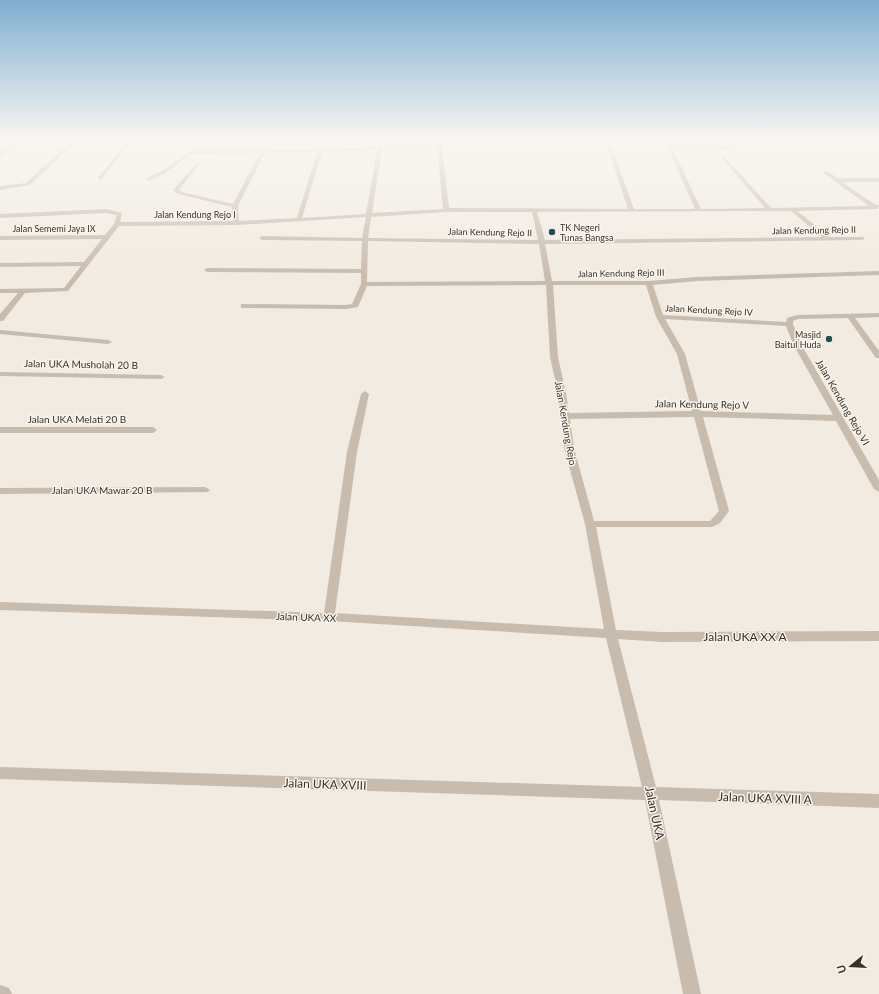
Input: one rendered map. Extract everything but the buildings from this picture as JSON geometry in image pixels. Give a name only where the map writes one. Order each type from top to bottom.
[{"type":"street","points":[[0,188],[25,184]]},
{"type":"street","points":[[181,184],[176,190],[180,193],[235,206]]},
{"type":"street","points":[[236,223],[235,206],[246,184]]},
{"type":"street","points":[[299,220],[310,184]]},
{"type":"street","points":[[244,306],[355,305],[364,284],[365,239],[374,184]]},
{"type":"street","points":[[443,184],[446,210]]},
{"type":"street","points":[[623,184],[632,211]]},
{"type":"street","points":[[687,184],[699,211]]},
{"type":"street","points":[[748,184],[770,210]]},
{"type":"street","points":[[843,184],[875,208],[879,214]]},
{"type":"street","name":"Jalan Kendung Rejo I","points":[[117,224],[236,223],[446,210],[699,211],[875,208]]},
{"type":"street","name":"Jalan Kendung Rejo","points":[[534,210],[542,242],[549,283],[554,357],[562,393],[570,452],[590,524],[611,634]]},
{"type":"street","points":[[793,210],[830,239]]},
{"type":"street","points":[[0,216],[106,211],[120,214],[117,224],[108,237],[66,290],[0,291]]},
{"type":"street","name":"Jalan Sememi Jaya IX","points":[[0,238],[108,237]]},
{"type":"street","name":"Jalan Kendung Rejo II","points":[[262,238],[542,242],[862,238]]},
{"type":"street","points":[[0,265],[86,264]]},
{"type":"street","points":[[207,270],[364,271]]},
{"type":"street","name":"Jalan Kendung Rejo III","points":[[364,284],[649,283],[697,279],[879,273]]},
{"type":"street","points":[[649,283],[660,317]]},
{"type":"street","points":[[0,318],[23,291]]},
{"type":"street","points":[[789,324],[790,320],[797,317],[879,315]]},
{"type":"street","points":[[850,316],[879,356]]},
{"type":"street","name":"Jalan Kendung Rejo IV","points":[[660,317],[789,324]]},
{"type":"street","name":"Jalan Kendung Rejo IV","points":[[590,524],[712,524],[722,515],[698,414],[681,354],[660,317]]},
{"type":"street","name":"Jalan Kendung Rejo VI","points":[[789,324],[797,344],[879,489]]},
{"type":"street","points":[[0,332],[108,342]]},
{"type":"street","name":"Jalan UKA Musholah 20 B","points":[[0,374],[161,376]]},
{"type":"street","points":[[329,618],[352,452],[365,394]]},
{"type":"street","name":"Jalan Kendung Rejo V","points":[[564,416],[698,414],[840,418]]},
{"type":"street","name":"Jalan UKA Melati 20 B","points":[[0,430],[153,430]]},
{"type":"street","name":"Jalan UKA Mawar 20 B","points":[[0,490],[205,490]]},
{"type":"street","name":"Jalan UKA XX","points":[[0,606],[329,618],[611,634]]},
{"type":"street","name":"Jalan UKA XX A","points":[[611,634],[662,637],[879,636]]},
{"type":"street","name":"Jalan UKA","points":[[611,634],[651,794],[692,994]]},
{"type":"street","name":"Jalan UKA XVIII","points":[[0,774],[651,794]]},
{"type":"street","name":"Jalan UKA XVIII A","points":[[651,794],[879,801]]},
{"type":"place","name":"TK Negeri Tunas Bangsa","points":[[552,232]]},
{"type":"place","name":"Masjid Baitul Huda","points":[[829,339]]}]
